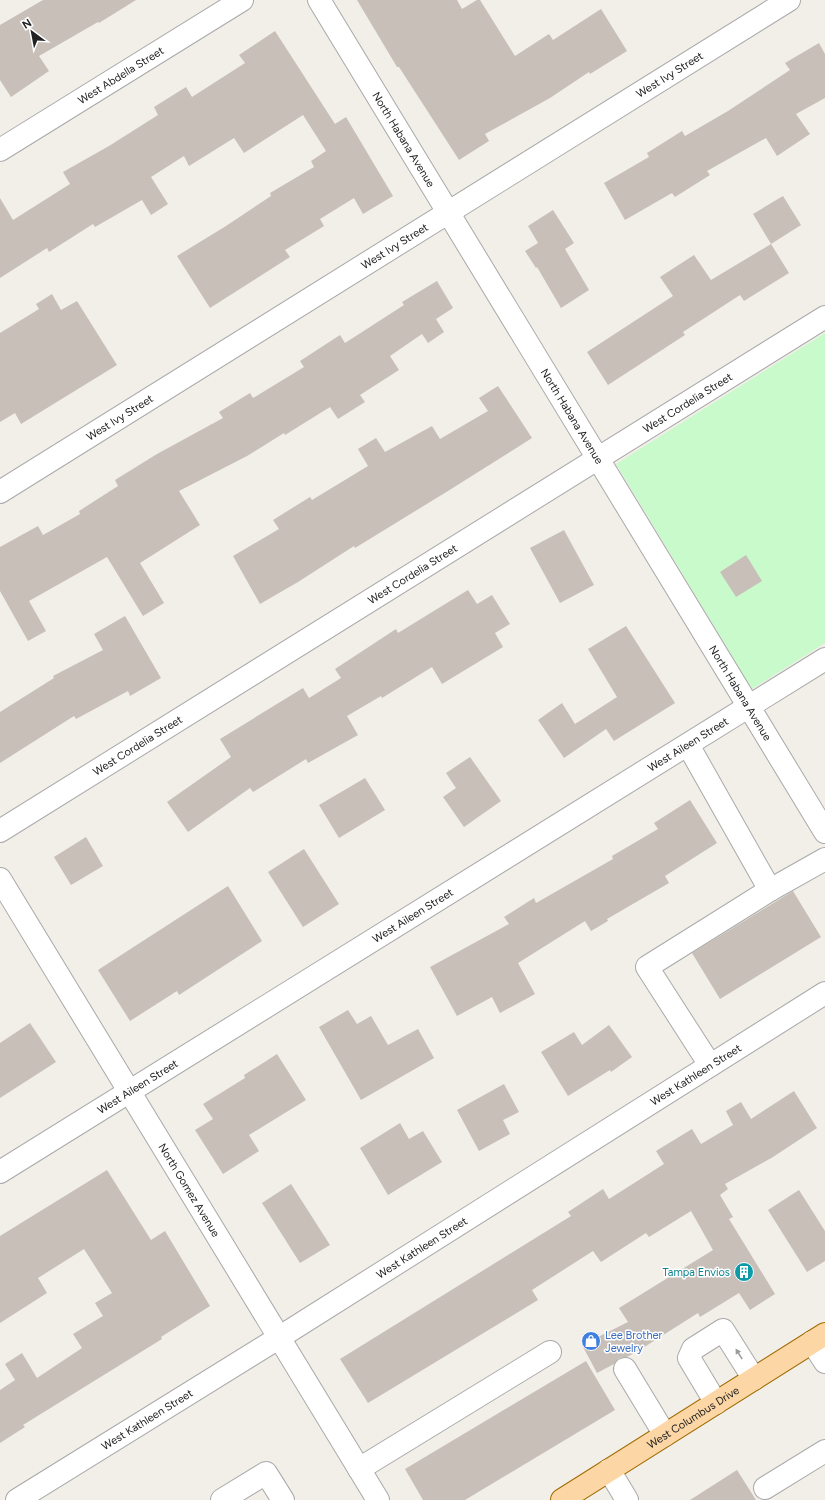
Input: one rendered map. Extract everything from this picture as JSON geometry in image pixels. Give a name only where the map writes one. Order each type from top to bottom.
[{"type":"main road","name":"West Columbus Drive","points":[[562,1500],[819,1338]]},
{"type":"street","name":"West Abdella Street","points":[[0,150],[242,0]]},
{"type":"street","name":"North Habana Avenue","points":[[319,0],[825,832]]},
{"type":"street","name":"West Ivy Street","points":[[0,492],[789,0]]},
{"type":"street","name":"West Cordelia Street","points":[[0,831],[825,317]]},
{"type":"street","name":"West Aileen Street","points":[[0,1172],[825,659]]},
{"type":"street","points":[[688,745],[770,890]]},
{"type":"street","points":[[710,1065],[647,967],[770,890],[825,859]]},
{"type":"street","name":"North Gomez Avenue","points":[[0,879],[378,1500]]},
{"type":"street","name":"West Kathleen Street","points":[[17,1500],[280,1338],[825,993]]},
{"type":"street","points":[[716,1403],[689,1358],[693,1349],[723,1330],[754,1379]]},
{"type":"street","points":[[819,1338],[825,1362]]},
{"type":"street","points":[[359,1469],[550,1352]]},
{"type":"street","points":[[624,1368],[665,1435]]},
{"type":"street","points":[[766,1488],[825,1451]]},
{"type":"street","points":[[609,1470],[627,1500]]},
{"type":"street","points":[[222,1500],[266,1473],[283,1500]]},
{"type":"green space","points":[[825,333],[825,643],[752,689],[616,464]]},
{"type":"building","points":[[43,0],[136,0],[99,23],[98,22],[39,56],[49,71],[11,97],[0,80],[0,25]]},
{"type":"building","points":[[357,0],[457,0],[462,9],[477,0],[480,0],[515,56],[549,34],[553,40],[601,9],[627,51],[590,74],[589,72],[550,98],[485,134],[489,141],[459,160],[399,67],[397,67]]},
{"type":"building","points":[[275,31],[335,124],[346,117],[393,196],[363,214],[354,198],[320,219],[324,226],[285,250],[290,257],[210,308],[177,256],[271,196],[270,193],[314,167],[311,161],[326,151],[303,115],[244,153],[234,138],[189,166],[184,156],[151,177],[168,204],[151,215],[142,200],[95,227],[93,224],[49,252],[47,248],[0,278],[0,198],[13,220],[70,184],[63,172],[109,146],[158,115],[154,107],[186,87],[192,97],[245,63],[239,55]]},
{"type":"building","points":[[819,43],[825,54],[825,98],[796,114],[810,134],[777,156],[766,138],[707,171],[710,175],[675,197],[672,193],[625,220],[604,183],[649,157],[647,153],[682,131],[685,136],[728,111],[790,70],[785,63]]},
{"type":"building","points":[[783,196],[801,225],[771,244],[753,214]]},
{"type":"building","points":[[553,210],[574,243],[565,249],[589,290],[561,308],[537,267],[536,268],[525,251],[538,243],[528,226]]},
{"type":"building","points":[[771,244],[789,273],[744,301],[740,295],[683,332],[685,335],[608,385],[587,352],[673,296],[660,277],[694,255],[711,280]]},
{"type":"building","points":[[437,281],[453,308],[436,319],[444,332],[428,343],[422,334],[390,356],[399,370],[360,395],[365,402],[338,419],[330,407],[285,435],[284,433],[247,456],[179,491],[200,525],[140,563],[164,603],[143,616],[107,557],[29,601],[46,631],[28,641],[0,591],[0,547],[38,526],[43,535],[80,514],[79,511],[118,486],[115,480],[157,454],[223,418],[219,412],[250,393],[253,398],[304,367],[300,361],[340,335],[345,343],[404,305],[402,302]]},
{"type":"building","points":[[52,294],[61,310],[77,301],[117,365],[21,424],[15,413],[0,422],[0,333],[39,309],[36,304]]},
{"type":"building","points":[[498,386],[532,438],[355,548],[354,546],[298,582],[260,604],[233,556],[279,529],[273,520],[310,497],[312,500],[368,466],[358,449],[376,438],[385,452],[432,426],[440,439],[488,411],[479,398]]},
{"type":"building","points":[[564,530],[594,585],[560,603],[530,548]]},
{"type":"building","points":[[746,555],[762,581],[736,597],[720,572]]},
{"type":"building","points":[[468,590],[477,604],[492,595],[510,624],[495,633],[503,647],[442,684],[432,667],[382,698],[381,696],[347,716],[358,735],[308,763],[306,759],[253,792],[250,788],[188,832],[167,802],[231,757],[220,739],[303,688],[309,698],[341,678],[335,669],[396,629],[398,633]]},
{"type":"building","points":[[125,616],[161,678],[130,696],[128,691],[76,719],[74,716],[0,763],[0,712],[54,678],[53,676],[103,650],[94,634]]},
{"type":"building","points":[[626,626],[675,703],[614,741],[606,729],[564,758],[538,720],[562,703],[575,724],[617,697],[588,649]]},
{"type":"building","points":[[470,757],[501,801],[464,827],[443,797],[456,788],[446,773]]},
{"type":"building","points":[[365,778],[385,810],[339,838],[319,805]]},
{"type":"building","points":[[690,800],[717,843],[665,876],[669,883],[607,919],[608,921],[591,931],[585,921],[518,963],[535,994],[500,1013],[492,997],[457,1016],[430,967],[509,924],[504,917],[534,898],[536,903],[613,859],[612,856],[658,829],[654,823]]},
{"type":"building","points":[[86,837],[103,866],[71,885],[54,857]]},
{"type":"building","points":[[304,849],[339,904],[303,927],[268,872]]},
{"type":"building","points":[[228,886],[262,941],[179,995],[177,991],[130,1021],[98,970]]},
{"type":"building","points":[[793,891],[821,937],[720,999],[692,953]]},
{"type":"building","points":[[348,1010],[357,1024],[371,1016],[388,1045],[418,1029],[434,1058],[361,1100],[319,1027]]},
{"type":"building","points":[[30,1023],[56,1062],[0,1098],[0,1043]]},
{"type":"building","points":[[609,1025],[632,1057],[611,1072],[610,1070],[568,1096],[541,1052],[574,1032],[582,1045]]},
{"type":"building","points":[[277,1054],[306,1100],[249,1135],[259,1151],[223,1174],[195,1130],[213,1119],[203,1104],[245,1078],[244,1075]]},
{"type":"building","points":[[504,1084],[519,1112],[503,1120],[510,1134],[479,1151],[457,1110]]},
{"type":"building","points":[[794,1091],[817,1128],[773,1157],[725,1184],[728,1189],[720,1195],[733,1217],[729,1219],[775,1294],[750,1310],[739,1293],[700,1317],[698,1313],[638,1351],[627,1357],[619,1358],[614,1364],[597,1373],[582,1345],[628,1322],[619,1308],[713,1250],[691,1211],[649,1237],[646,1233],[601,1262],[593,1251],[532,1290],[538,1300],[368,1403],[340,1359],[571,1216],[568,1212],[603,1189],[609,1199],[664,1164],[656,1151],[692,1129],[701,1144],[733,1125],[726,1111],[741,1102],[751,1119]]},
{"type":"building","points":[[400,1123],[409,1139],[423,1131],[442,1162],[388,1195],[360,1148]]},
{"type":"building","points":[[107,1170],[151,1240],[165,1231],[210,1306],[161,1337],[162,1339],[23,1425],[25,1427],[0,1443],[0,1390],[15,1380],[5,1364],[22,1353],[37,1378],[82,1348],[73,1334],[103,1316],[95,1303],[112,1293],[84,1249],[38,1278],[47,1293],[0,1323],[0,1236]]},
{"type":"building","points":[[291,1184],[330,1245],[300,1263],[262,1203]]},
{"type":"building","points":[[799,1190],[825,1231],[825,1261],[807,1272],[768,1210]]},
{"type":"building","points":[[586,1361],[615,1410],[465,1500],[423,1500],[405,1469]]},
{"type":"building","points":[[737,1470],[756,1500],[690,1500]]},
{"type":"place","name":"Tampa Envios","points":[[744,1272]]},
{"type":"place","name":"Lee Brother Jewelry","points":[[591,1341]]}]
